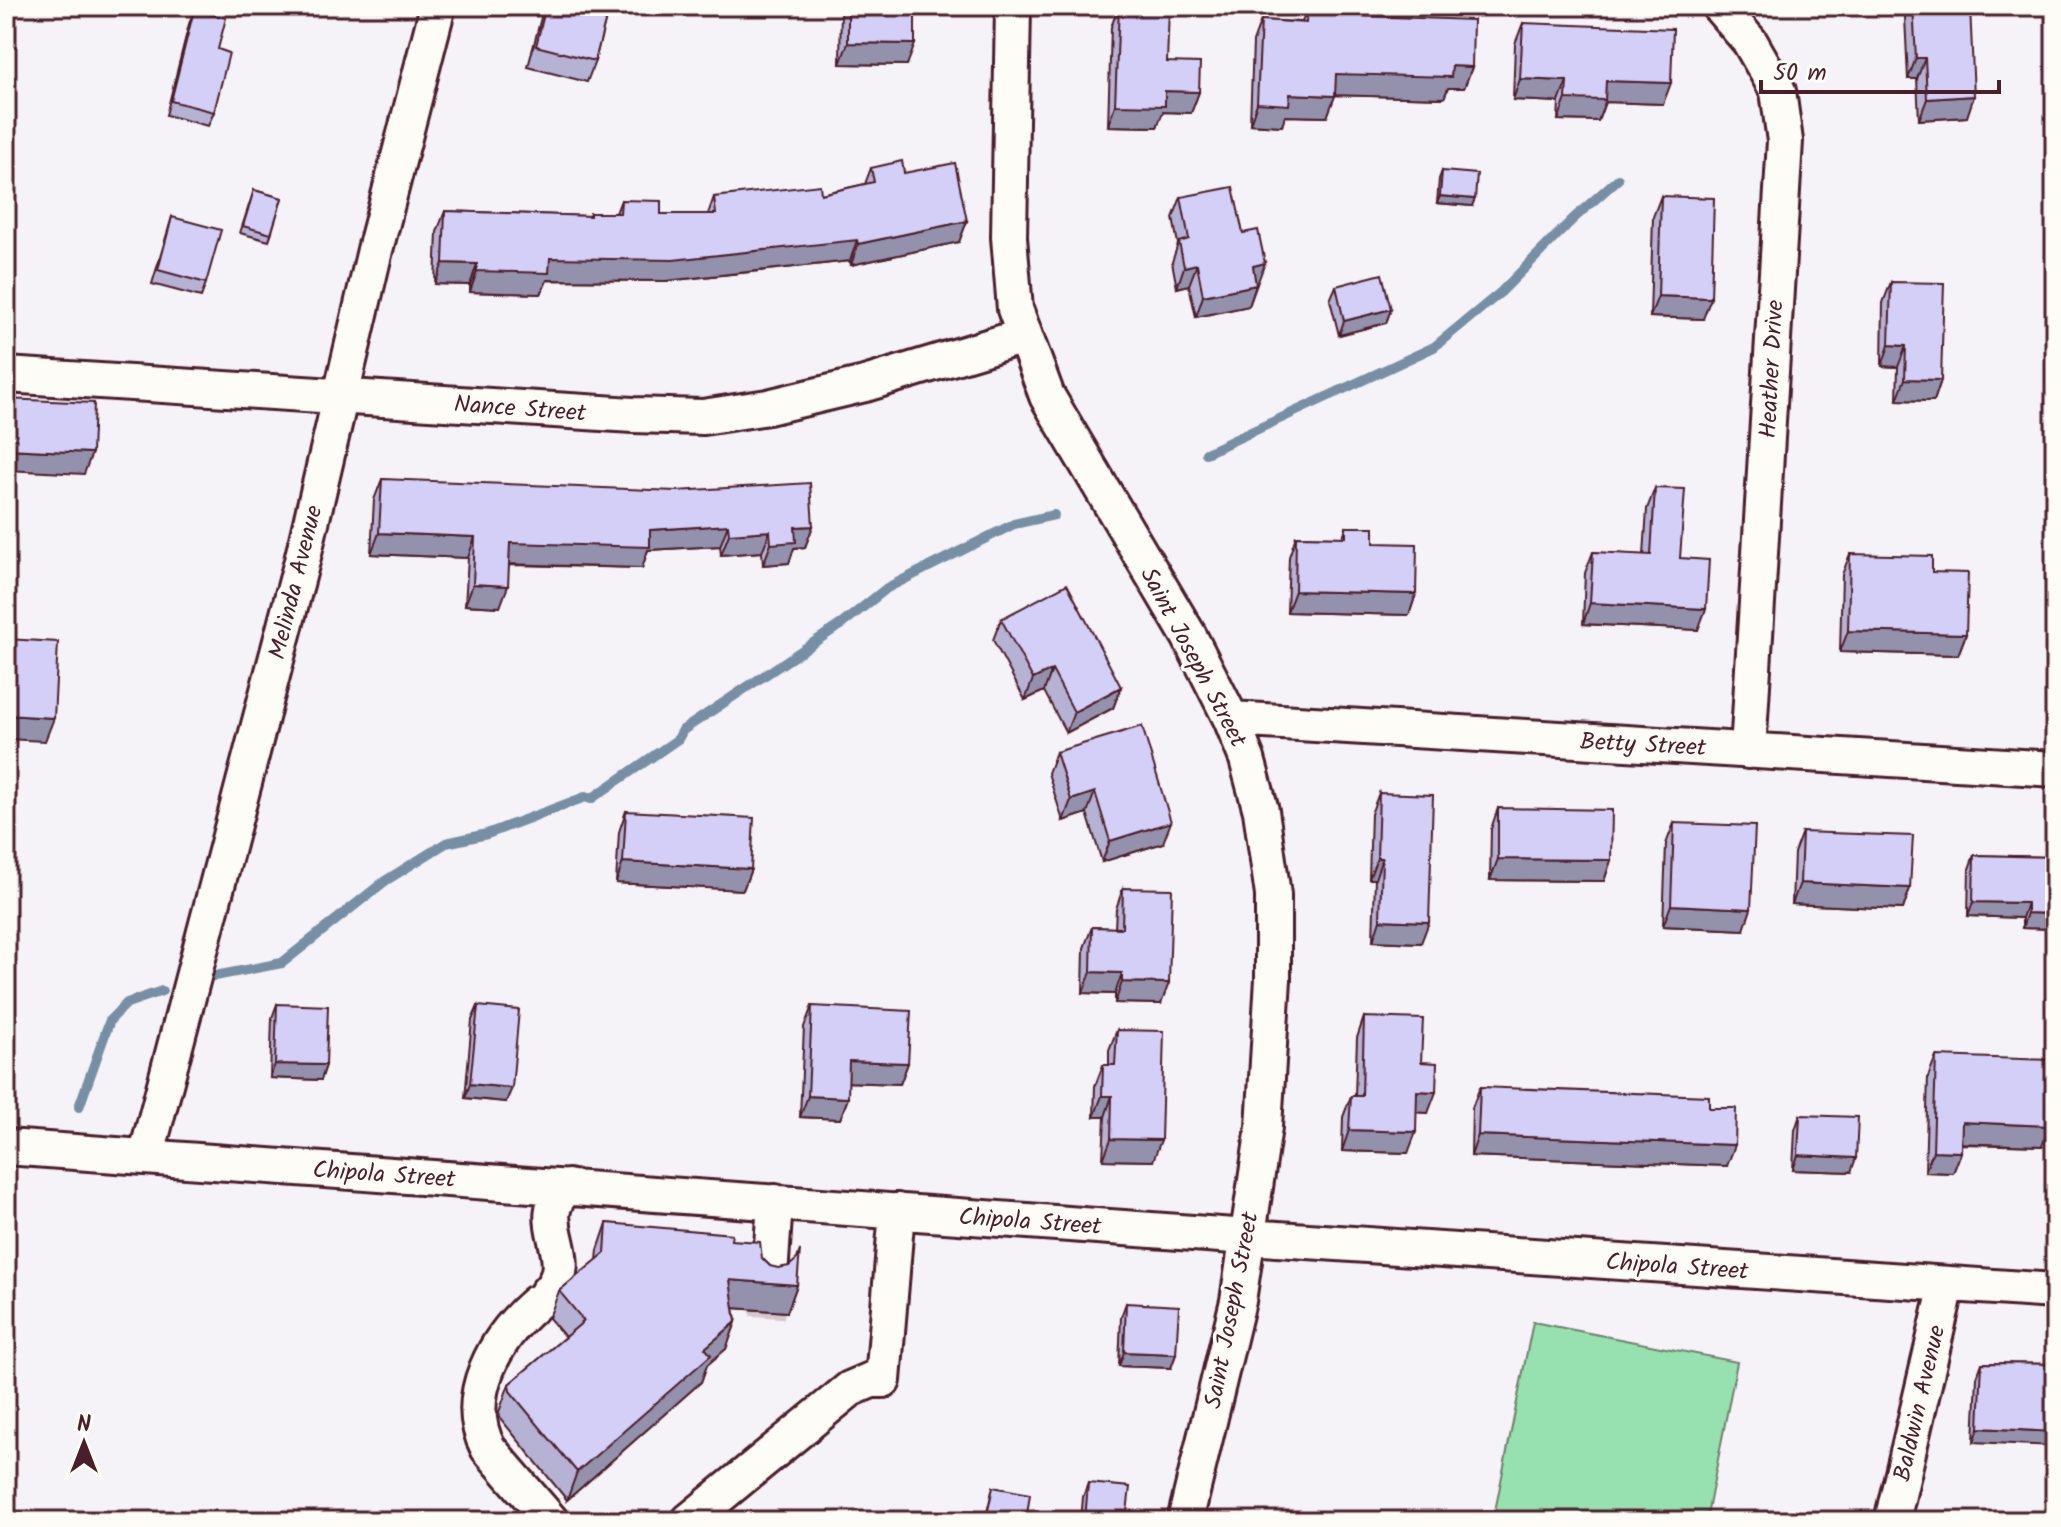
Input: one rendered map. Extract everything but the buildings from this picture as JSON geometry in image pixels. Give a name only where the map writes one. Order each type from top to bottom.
[{"type":"street","name":"Melinda Avenue","points":[[146,1157],[302,561],[375,250],[438,6]]},
{"type":"street","name":"Saint Joseph Street","points":[[1013,6],[1009,237],[1015,309],[1047,396],[1189,636],[1231,719],[1247,759],[1261,811],[1273,895],[1273,979],[1264,1127],[1238,1301],[1185,1521]]},
{"type":"street","name":"Heather Drive","points":[[1719,6],[1750,42],[1778,91],[1785,141],[1748,751]]},
{"type":"street","name":"Nance Street","points":[[6,375],[703,417],[768,407],[865,384],[1024,336]]},
{"type":"street","name":"Betty Street","points":[[1231,719],[2055,769]]},
{"type":"street","name":"Chipola Street","points":[[6,1147],[1248,1237],[2055,1291]]},
{"type":"street","points":[[551,1521],[488,1448],[478,1421],[482,1385],[490,1359],[509,1328],[557,1282],[560,1270],[552,1207],[557,1196],[568,1187]]},
{"type":"street","points":[[770,1276],[775,1202]]},
{"type":"street","points":[[689,1521],[850,1389],[871,1380],[883,1380],[897,1211]]},
{"type":"street","name":"Baldwin Avenue","points":[[1892,1521],[1947,1285]]},
{"type":"green space","points":[[1533,1322],[1737,1362],[1706,1521],[1493,1521]]},
{"type":"waterway","points":[[1206,453],[1434,347],[1501,292],[1573,219],[1618,179]]},
{"type":"waterway","points":[[215,976],[282,963],[385,881],[446,843],[487,834],[585,797],[591,799],[678,739],[683,730],[843,623],[887,588],[1014,524],[1054,515]]},
{"type":"waterway","points":[[79,1107],[110,1020],[127,1003],[162,991]]},
{"type":"tunnel","points":[[767,1317],[770,1276]]}]
